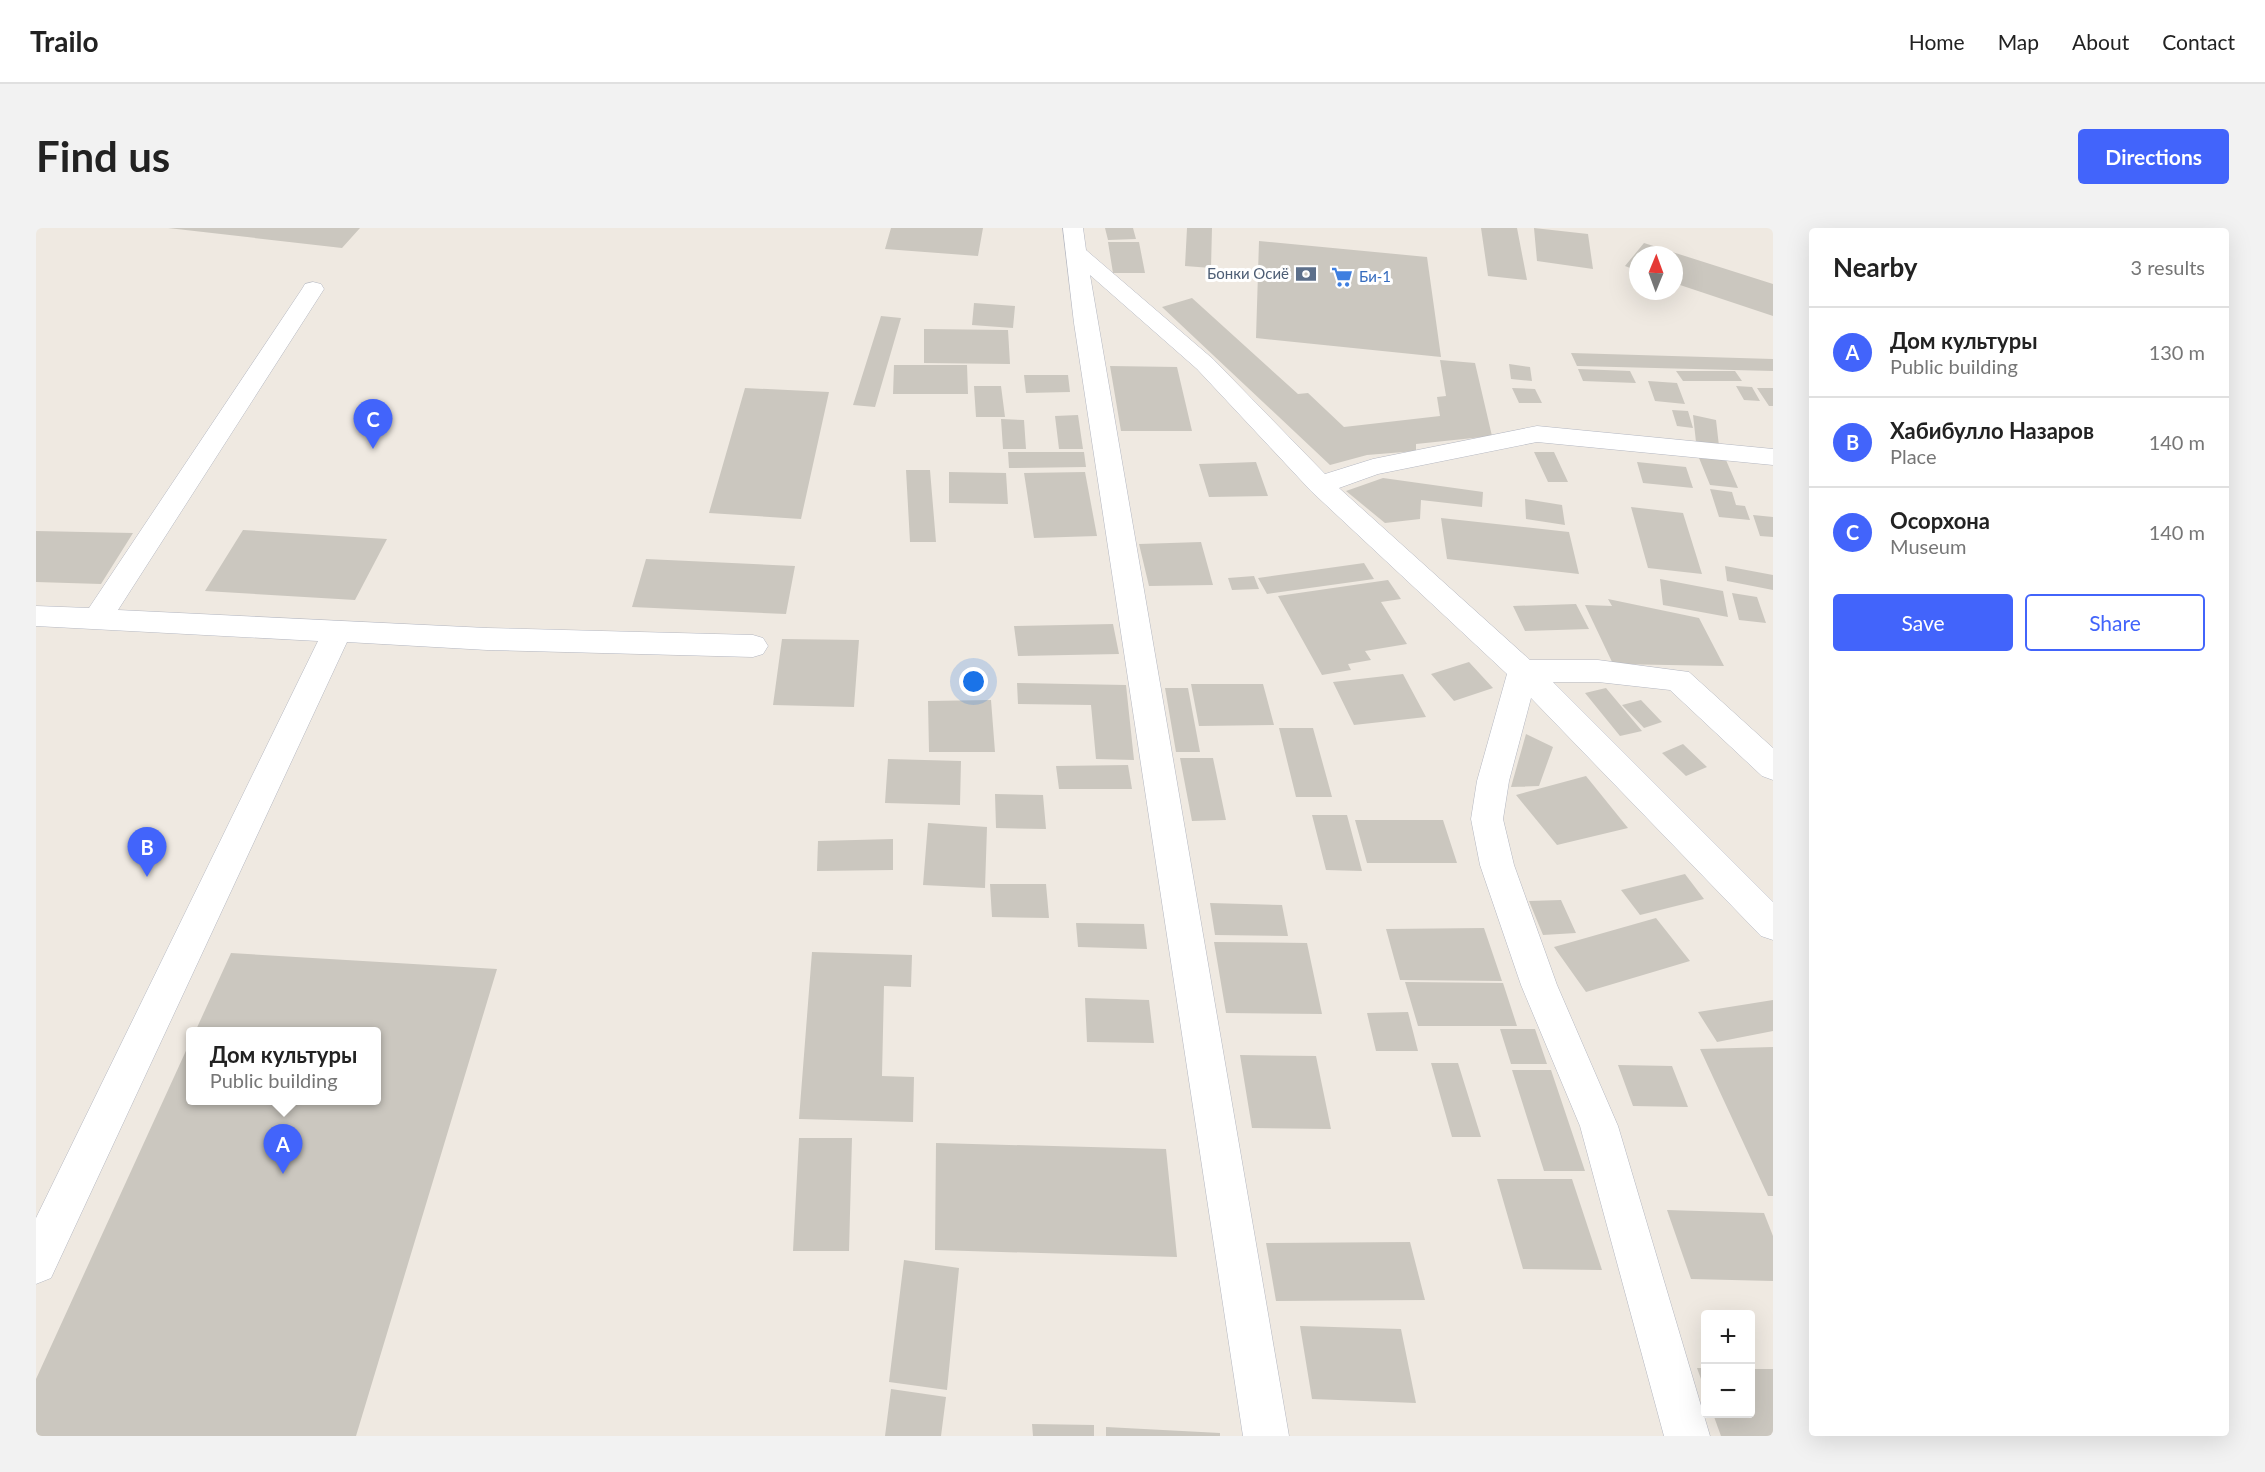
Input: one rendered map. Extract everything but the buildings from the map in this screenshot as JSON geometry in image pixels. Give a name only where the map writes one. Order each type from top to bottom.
[{"type":"street","points":[[1075,240],[1205,364],[1320,485],[1523,671],[1773,925]]},
{"type":"street","points":[[1075,240],[1087,334],[1266,1436]]},
{"type":"street","points":[[97,619],[313,289]]},
{"type":"street","points":[[1320,485],[1373,467],[1537,434],[1773,457]]},
{"type":"street","points":[[36,616],[487,639],[753,646]]},
{"type":"street","points":[[36,1263],[337,632]]},
{"type":"street","points":[[1523,671],[1598,671],[1678,680],[1773,767]]},
{"type":"street","points":[[1523,671],[1493,781],[1487,819],[1497,865],[1539,985],[1599,1126],[1687,1436]]},
{"type":"place","name":"Бонки Осиё","points":[[1306,274]]},
{"type":"place","name":"Би-1","points":[[1342,277]]},
{"type":"place","name":"Осорхона","points":[[373,449]]},
{"type":"place","name":"Хабибулло Назаров","points":[[147,877]]},
{"type":"place","name":"Дом культуры","points":[[283,1174]]}]
